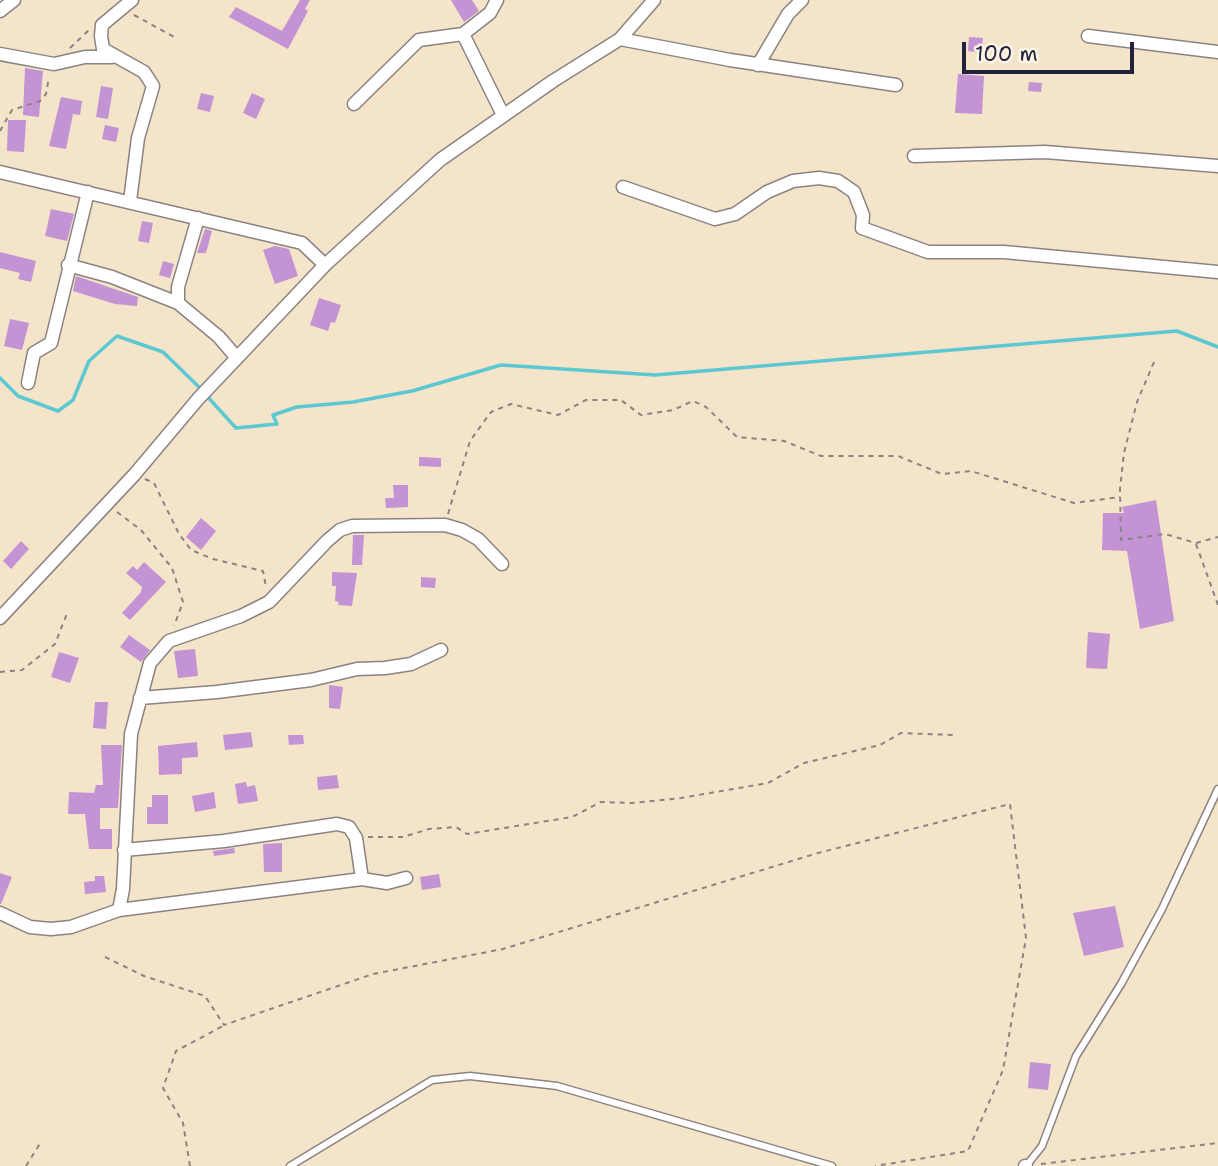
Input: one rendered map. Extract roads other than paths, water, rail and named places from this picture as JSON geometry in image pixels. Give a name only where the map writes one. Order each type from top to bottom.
[{"type":"street","points":[[0,11],[15,0]]},
{"type":"street","points":[[354,104],[419,40],[463,34],[489,13],[497,0]]},
{"type":"street","points":[[0,618],[134,475],[198,399],[325,265],[440,160],[503,115],[620,39],[654,0]]},
{"type":"street","points":[[758,65],[781,24],[802,0]]},
{"type":"street","points":[[126,3],[102,25],[103,49],[112,57],[144,72],[153,86],[138,138],[130,201]]},
{"type":"street","points":[[463,34],[503,115]]},
{"type":"street","points":[[1088,36],[1218,52]]},
{"type":"street","points":[[620,39],[758,65],[896,85]]},
{"type":"street","points":[[0,54],[54,64],[85,57],[112,57]]},
{"type":"street","points":[[914,156],[1045,152],[1218,166]]},
{"type":"street","points":[[0,172],[302,243],[325,265]]},
{"type":"street","points":[[623,187],[715,219],[735,214],[767,192],[793,181],[819,178],[838,181],[854,192],[863,215],[862,228],[928,252],[1004,252],[1218,272]]},
{"type":"street","points":[[28,383],[34,353],[51,343],[88,192]]},
{"type":"street","points":[[178,303],[178,287],[198,218]]},
{"type":"street","points":[[68,265],[92,270],[178,303],[219,337],[237,358]]},
{"type":"street","points":[[119,910],[123,889],[131,734],[150,663],[169,641],[242,617],[269,602],[340,530],[352,526],[445,525],[463,530],[478,539],[502,564]]},
{"type":"street","points":[[140,698],[217,692],[310,680],[357,669],[385,668],[428,658],[441,650]]},
{"type":"street","points":[[124,850],[224,841],[328,824],[349,827],[356,838],[362,879]]},
{"type":"street","points":[[0,913],[30,926],[51,929],[71,926],[119,910],[362,879],[387,883],[406,878]]},
{"type":"lane","points":[[1026,1166],[1042,1146],[1076,1056],[1121,984],[1162,909],[1218,789]]},
{"type":"lane","points":[[290,1166],[432,1080],[470,1076],[557,1086],[832,1166]]},
{"type":"waterway","points":[[206,395],[236,428],[277,424],[273,415],[297,407],[353,402],[412,391],[501,365],[655,375],[1177,331],[1218,347]]},
{"type":"waterway","points":[[0,378],[18,396],[58,411],[73,400],[89,361],[117,336],[163,352],[201,389]]}]
